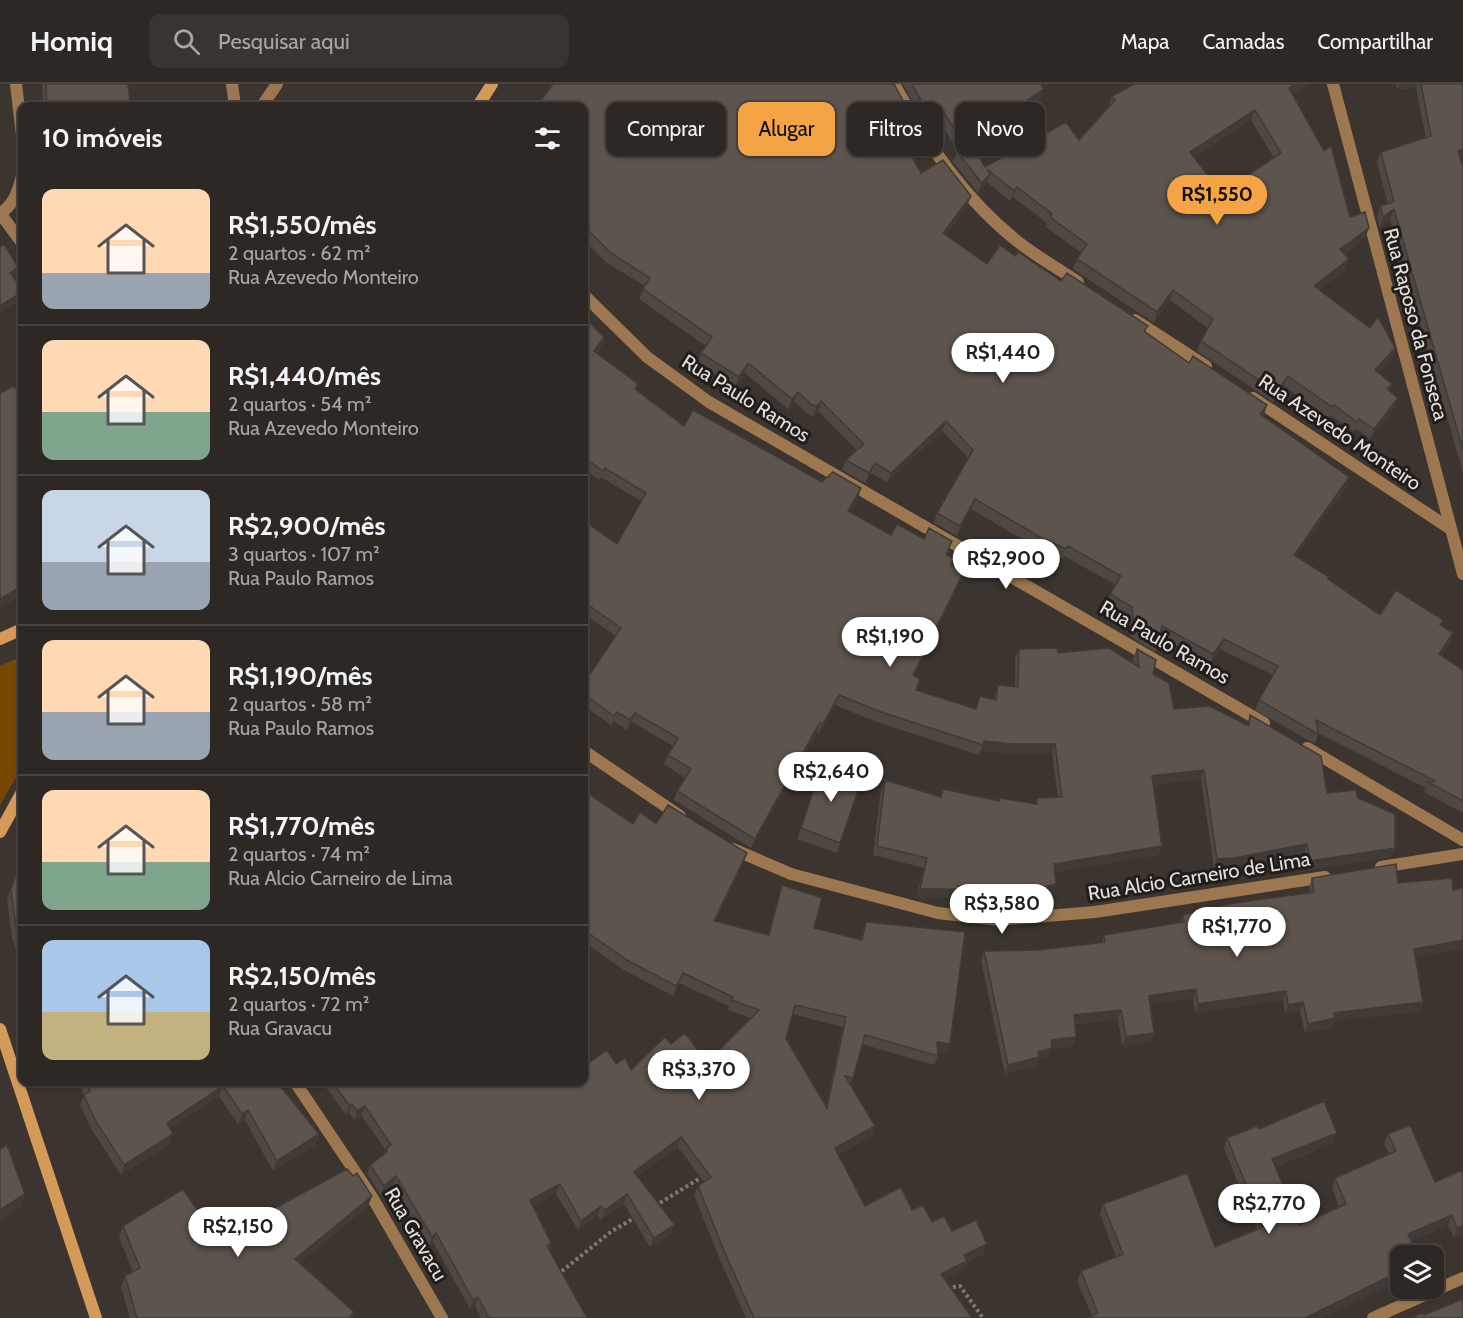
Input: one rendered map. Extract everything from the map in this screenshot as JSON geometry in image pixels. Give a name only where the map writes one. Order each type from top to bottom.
[{"type":"street","points":[[16,84],[18,102]]},
{"type":"street","points":[[232,84],[234,102]]},
{"type":"street","points":[[264,102],[277,84]]},
{"type":"street","points":[[480,102],[492,84]]},
{"type":"street","points":[[894,84],[920,132],[970,198],[1020,244],[1090,290]]},
{"type":"street","name":"Rua Raposo da Fonseca","points":[[1333,84],[1463,574]]},
{"type":"street","points":[[18,191],[0,214],[18,238]]},
{"type":"street","name":"Rua Paulo Ramos","points":[[588,299],[647,357],[709,402],[1270,727]]},
{"type":"street","points":[[1120,310],[1220,376]]},
{"type":"street","name":"Rua Azevedo Monteiro","points":[[1240,389],[1449,528]]},
{"type":"street","points":[[0,639],[18,631]]},
{"type":"street","points":[[1291,739],[1463,840]]},
{"type":"street","points":[[588,754],[695,825]]},
{"type":"street","points":[[0,832],[18,799]]},
{"type":"street","name":"Rua Alcio Carneiro de Lima","points":[[725,844],[790,874],[938,913],[999,920],[1095,912],[1341,874]]},
{"type":"street","points":[[1363,870],[1463,854]]},
{"type":"street","points":[[0,1029],[18,1083]]},
{"type":"street","points":[[19,1086],[96,1318]]},
{"type":"street","name":"Rua Gravacu","points":[[298,1086],[372,1197],[442,1318]]},
{"type":"street","points":[[1373,1318],[1463,1278]]},
{"type":"path","points":[[651,1208],[710,1172]]},
{"type":"path","points":[[548,1282],[612,1231],[642,1214]]},
{"type":"path","points":[[938,1292],[960,1286],[983,1318]]},
{"type":"shaded area","points":[[18,658],[18,774],[0,805],[0,666]]},
{"type":"building","points":[[46,84],[128,84],[130,102],[47,102]]},
{"type":"building","points":[[553,84],[894,84],[904,102],[847,102],[847,156],[912,156],[921,173],[943,160],[971,196],[943,233],[987,264],[1000,245],[1015,256],[1018,252],[1061,281],[1067,273],[1148,326],[1144,331],[1189,363],[1193,356],[1267,405],[1260,414],[1349,477],[1294,555],[1329,577],[1328,579],[1380,615],[1396,590],[1443,620],[1440,625],[1453,633],[1439,654],[1463,670],[1463,801],[1428,782],[1435,781],[1316,720],[1318,734],[1259,700],[1278,666],[1224,639],[1213,654],[1162,626],[1159,642],[1134,628],[1132,607],[1110,594],[1121,576],[1068,546],[1066,549],[1040,537],[975,499],[960,526],[937,513],[973,450],[946,421],[891,473],[875,463],[869,473],[846,460],[864,444],[821,401],[817,406],[812,405],[798,392],[792,399],[748,363],[739,377],[701,353],[712,337],[643,289],[650,278],[611,253],[588,230],[588,102],[540,102]]},
{"type":"building","points":[[912,84],[1041,84],[1044,89],[1024,102],[955,102],[955,130],[943,111],[943,102],[922,102]]},
{"type":"building","points":[[1134,84],[1296,84],[1289,88],[1324,151],[1331,146],[1350,217],[1365,212],[1369,228],[1340,249],[1349,259],[1314,286],[1370,328],[1378,317],[1395,348],[1375,370],[1392,384],[1387,389],[1398,398],[1374,429],[1359,419],[1357,422],[1334,405],[1332,407],[1288,376],[1277,392],[1201,341],[1213,319],[1173,290],[1157,312],[1077,259],[1087,244],[1050,217],[1052,214],[1017,187],[1014,191],[987,169],[990,174],[982,183],[960,156],[979,156],[985,167],[1005,156],[1045,156],[1045,134],[1066,122],[1079,140],[1115,100],[1112,96]],"holes":[[[1255,110],[1281,153],[1221,193],[1190,152]]]},
{"type":"building","points":[[1421,84],[1463,84],[1463,149],[1458,151],[1463,167],[1463,450],[1394,209],[1383,217],[1380,206],[1394,202],[1381,152],[1431,136]]},
{"type":"building","points":[[4,244],[18,267],[10,273],[18,284],[18,295],[0,306],[0,247]]},
{"type":"building","points":[[588,321],[604,337],[594,351],[638,384],[635,389],[684,426],[693,410],[822,482],[833,472],[861,488],[848,511],[891,535],[897,524],[924,539],[929,528],[952,541],[946,554],[954,559],[951,565],[964,571],[913,675],[920,679],[916,690],[976,709],[980,696],[996,700],[998,685],[1018,687],[1019,649],[1057,648],[1058,653],[1109,648],[1139,667],[1137,649],[1156,660],[1153,674],[1169,683],[1174,709],[1209,706],[1249,726],[1250,715],[1321,756],[1327,793],[1356,790],[1358,798],[1395,814],[1395,848],[1310,861],[1307,844],[1234,858],[1217,859],[1204,770],[1152,776],[1162,846],[1054,864],[1056,884],[1037,889],[958,886],[958,889],[920,889],[927,858],[877,846],[885,780],[941,797],[943,789],[999,801],[999,798],[1037,804],[1037,798],[1062,797],[1055,744],[984,741],[983,745],[881,712],[839,695],[823,724],[820,722],[755,839],[677,791],[691,769],[668,755],[678,738],[635,713],[630,720],[617,712],[614,716],[588,697],[588,677],[621,628],[588,605],[588,524],[617,544],[646,493],[605,468],[603,471],[588,460]]},
{"type":"building","points":[[14,386],[18,392],[18,588],[0,599],[0,393]]},
{"type":"building","points":[[822,764],[862,779],[840,843],[801,828]]},
{"type":"building","points":[[588,794],[633,824],[640,812],[656,824],[668,805],[747,853],[714,921],[769,935],[782,885],[822,898],[814,928],[862,940],[866,922],[965,932],[950,1044],[937,1042],[938,1056],[865,1035],[853,1078],[845,1076],[875,1126],[835,1148],[865,1206],[901,1187],[912,1210],[923,1205],[932,1222],[944,1216],[952,1231],[976,1220],[987,1244],[964,1255],[967,1261],[941,1274],[972,1318],[754,1318],[698,1186],[711,1177],[681,1137],[634,1172],[675,1225],[654,1238],[627,1194],[605,1210],[601,1206],[581,1221],[560,1184],[530,1200],[551,1243],[547,1246],[587,1318],[489,1318],[478,1297],[473,1300],[436,1233],[432,1237],[396,1176],[384,1186],[370,1165],[387,1152],[387,1147],[391,1145],[365,1106],[357,1111],[352,1104],[350,1106],[335,1086],[588,1086],[588,1063],[607,1050],[616,1064],[625,1058],[631,1070],[665,1037],[671,1044],[685,1033],[707,1062],[759,1010],[732,1000],[733,997],[683,973],[676,986],[627,960],[588,933]],"holes":[[[795,1005],[846,1017],[827,1108],[786,1039]]]},
{"type":"building","points":[[1396,864],[1398,883],[1452,878],[1453,890],[1463,888],[1463,940],[1414,949],[1423,1002],[1334,1013],[1335,1018],[1308,1024],[1303,1002],[1288,1005],[1286,991],[1198,1004],[1196,989],[1149,996],[1154,1033],[1126,1037],[1121,1010],[1074,1015],[1076,1037],[1051,1040],[1052,1048],[1038,1052],[1039,1057],[1008,1065],[984,951],[1039,950],[1105,942],[1104,935],[1184,922],[1183,915],[1228,904],[1314,892],[1312,878]]},
{"type":"building","points":[[18,869],[18,933],[16,926],[11,890]]},
{"type":"building","points":[[88,1086],[223,1086],[167,1123],[173,1134],[124,1165],[95,1120],[84,1095],[90,1091]]},
{"type":"building","points":[[223,1086],[280,1086],[319,1134],[277,1161],[248,1110],[242,1114]]},
{"type":"building","points":[[1324,1101],[1337,1133],[1272,1159],[1300,1225],[1346,1204],[1335,1178],[1396,1151],[1388,1134],[1410,1125],[1435,1182],[1463,1170],[1463,1225],[1457,1228],[1452,1215],[1408,1234],[1412,1244],[1390,1245],[1388,1253],[1390,1276],[1305,1318],[1087,1318],[1098,1313],[1081,1271],[1123,1254],[1103,1204],[1187,1173],[1215,1247],[1263,1227],[1227,1138],[1257,1126],[1259,1129]]},
{"type":"building","points":[[7,1145],[25,1194],[0,1210],[0,1147],[1,1149]]},
{"type":"building","points":[[347,1169],[353,1176],[357,1173],[372,1196],[295,1259],[354,1312],[349,1318],[137,1318],[125,1276],[140,1268],[123,1226],[183,1189],[206,1223],[216,1217],[226,1235]]},
{"type":"building","points":[[1463,1299],[1463,1318],[1410,1318],[1423,1313],[1424,1315]]}]
